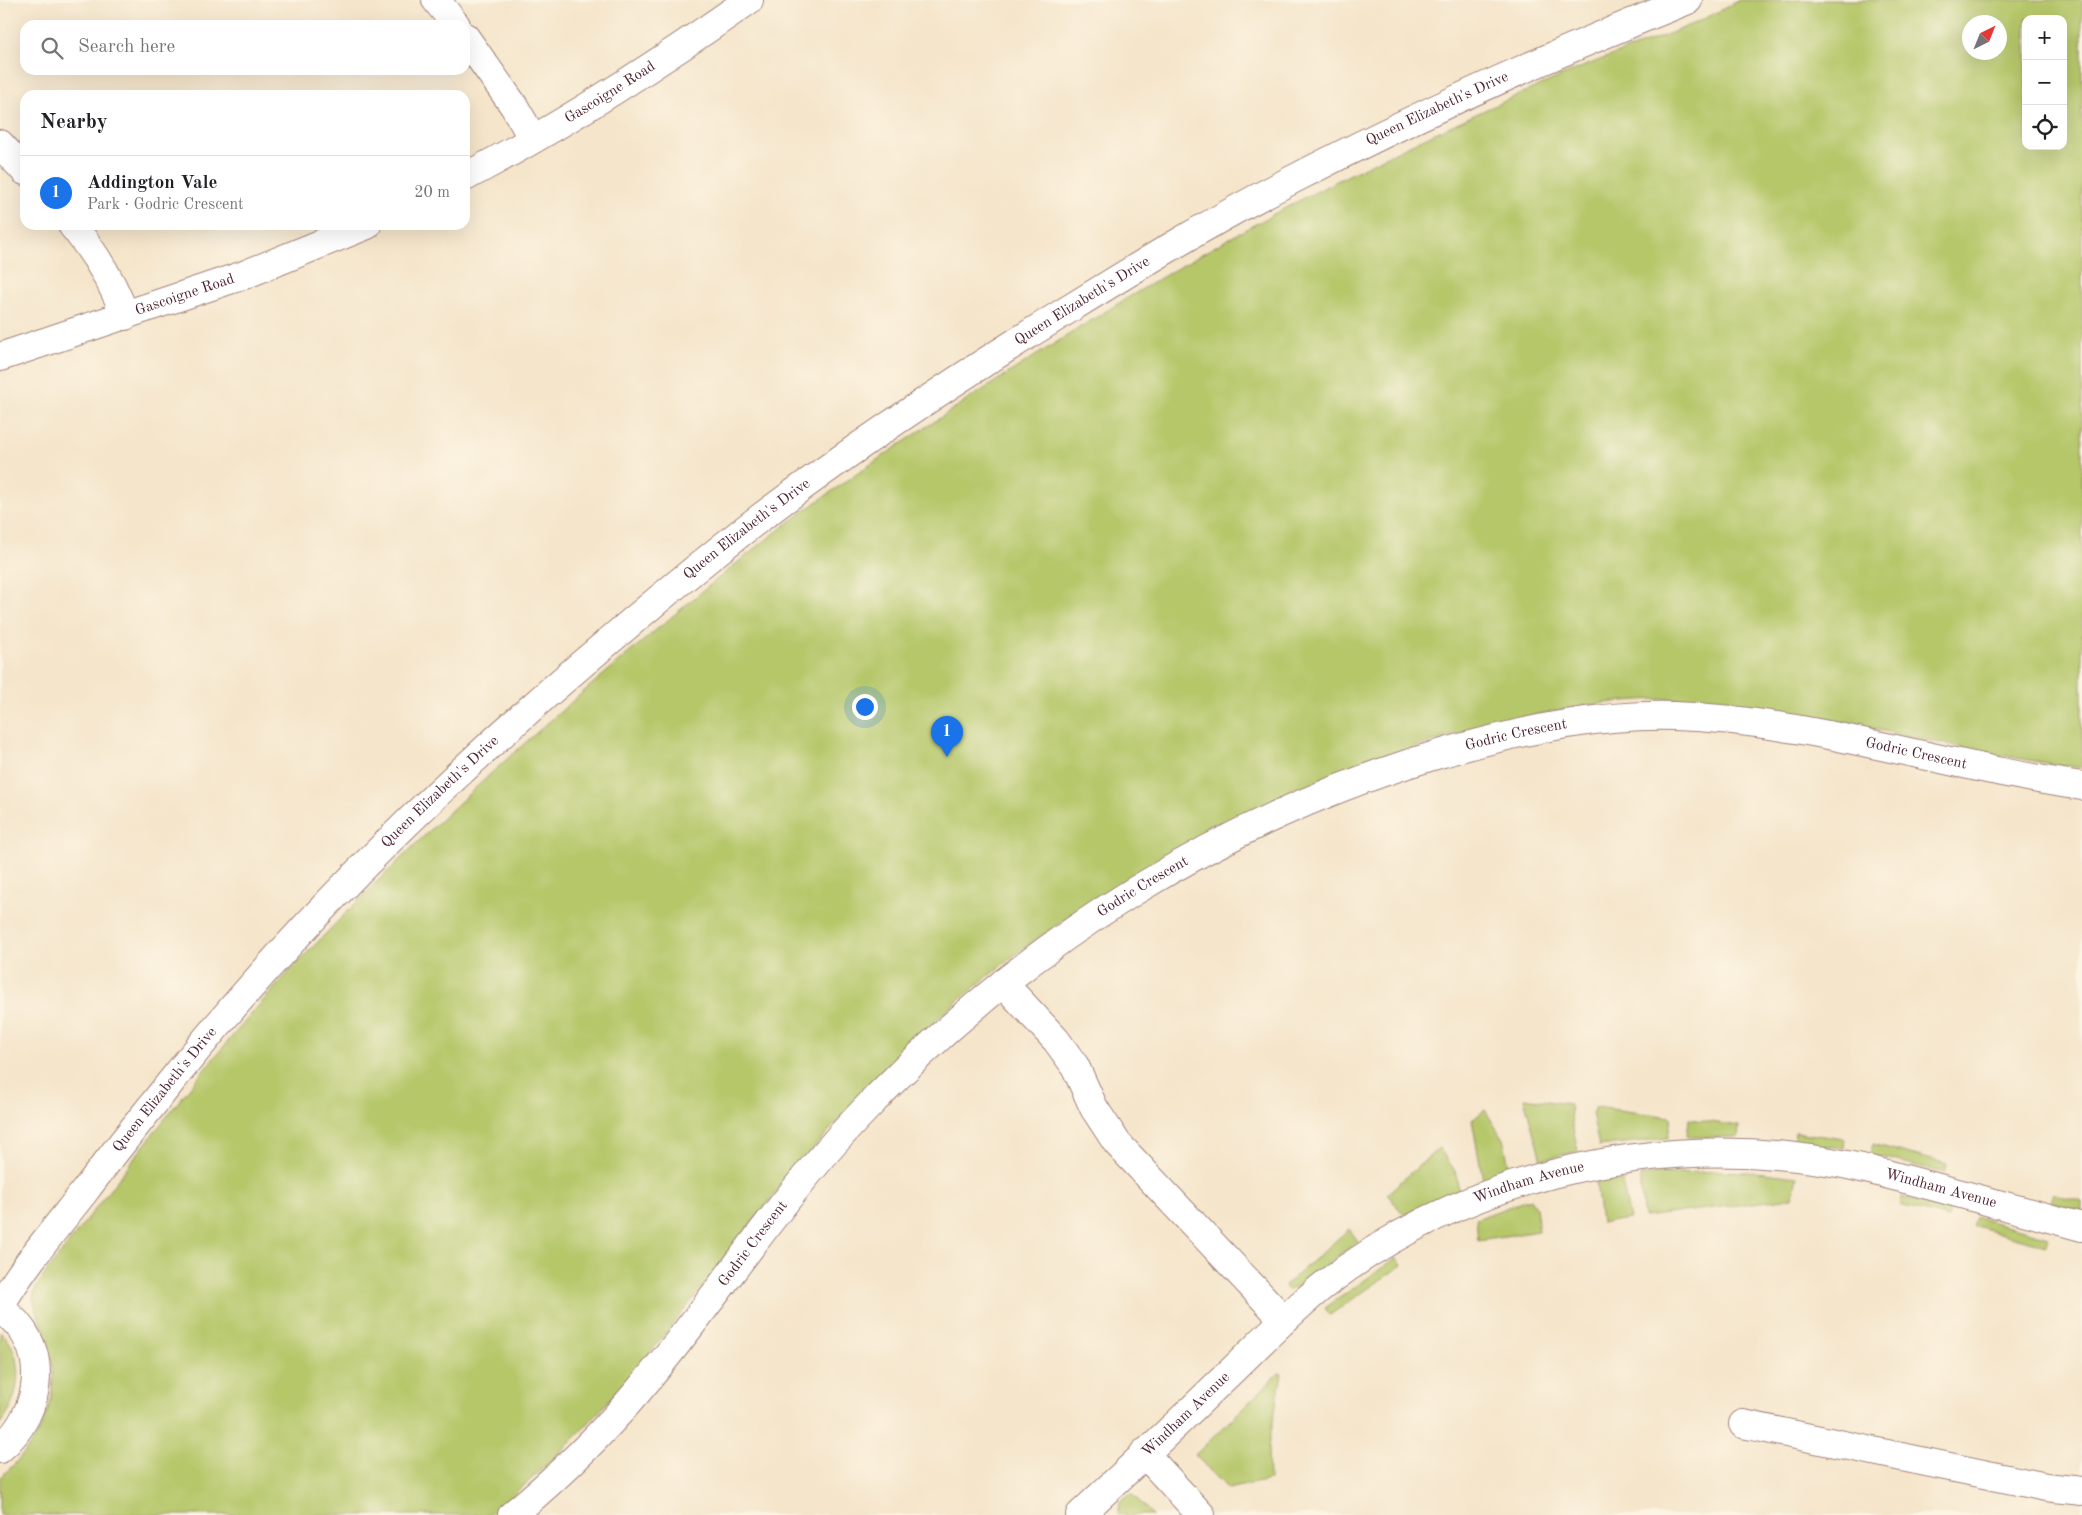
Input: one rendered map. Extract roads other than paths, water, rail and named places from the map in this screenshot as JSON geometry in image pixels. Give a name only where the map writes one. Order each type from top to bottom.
[{"type":"street","points":[[436,0],[452,20]]},
{"type":"street","name":"Gascoigne Road","points":[[470,173],[533,139],[676,52],[749,0]]},
{"type":"street","name":"Queen Elizabeth's Drive","points":[[0,1449],[26,1415],[33,1398],[36,1362],[32,1346],[24,1331],[13,1317],[0,1307],[57,1225],[188,1058],[250,986],[332,897],[468,765],[616,635],[742,531],[879,433],[990,358],[1148,260],[1284,184],[1461,97],[1611,30],[1688,0]]},
{"type":"street","points":[[470,44],[514,106],[533,139]]},
{"type":"street","points":[[0,144],[20,166]]},
{"type":"street","points":[[76,230],[101,264],[118,297],[125,316]]},
{"type":"street","name":"Gascoigne Road","points":[[0,357],[244,276],[355,230]]},
{"type":"street","name":"Godric Crescent","points":[[512,1515],[581,1452],[641,1388],[788,1198],[857,1118],[926,1049],[1003,983],[1090,919],[1139,888],[1245,831],[1348,785],[1398,767],[1493,739],[1540,729],[1610,718],[1644,715],[1707,717],[1843,738],[2011,774],[2082,786]]},
{"type":"street","points":[[1003,983],[1056,1040],[1075,1066],[1094,1108],[1117,1143],[1284,1320]]},
{"type":"street","name":"Windham Avenue","points":[[1080,1515],[1284,1320],[1326,1284],[1401,1234],[1434,1217],[1493,1193],[1539,1178],[1629,1157],[1727,1151],[1814,1159],[1891,1175],[2082,1227]]},
{"type":"street","points":[[1743,1424],[2046,1487],[2082,1491]]},
{"type":"street","points":[[1144,1453],[1201,1515]]},
{"type":"place","name":"Addington Vale","points":[[947,757]]}]
